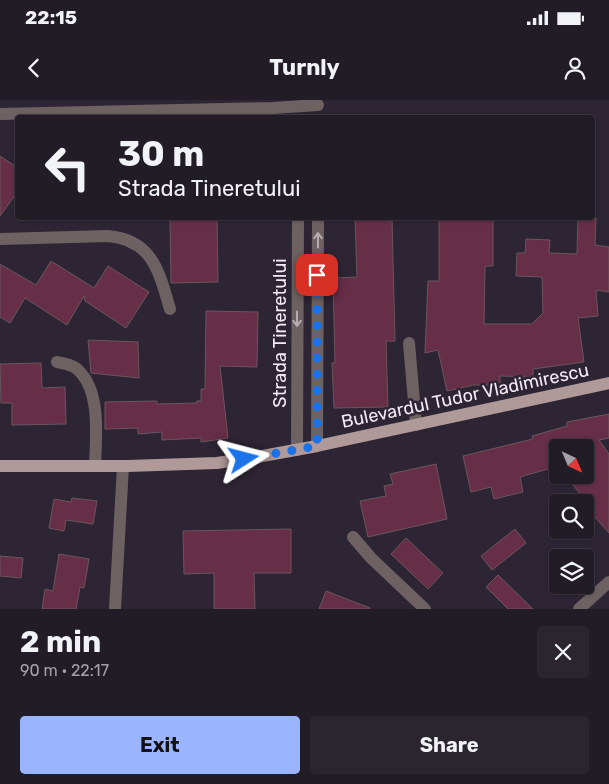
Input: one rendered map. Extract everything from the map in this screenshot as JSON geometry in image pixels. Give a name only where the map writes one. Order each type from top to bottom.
[{"type":"main road","name":"Bulevardul Tudor Vladimirescu","points":[[0,466],[123,466],[216,463],[317,446],[609,383]]},
{"type":"street","points":[[0,114],[273,104],[298,112],[320,107]]},
{"type":"street","name":"Strada Tineretului","points":[[297,450],[298,220]]},
{"type":"street","name":"Strada Tineretului","points":[[317,446],[318,220]]},
{"type":"street","points":[[0,239],[108,236],[122,237],[132,241],[145,251],[154,262],[170,309]]},
{"type":"street","points":[[409,343],[416,425]]},
{"type":"street","points":[[57,362],[71,365],[79,370],[86,380],[94,399],[97,421],[95,466]]},
{"type":"street","points":[[115,609],[123,466]]},
{"type":"street","points":[[353,537],[371,558],[425,609]]},
{"type":"street","points":[[585,607],[609,582]]},
{"type":"building","points":[[0,156],[15,166],[15,195],[0,216]]},
{"type":"building","points":[[596,218],[595,245],[609,247],[609,292],[596,290],[598,316],[578,318],[584,362],[533,369],[533,377],[500,376],[500,385],[474,385],[447,391],[438,350],[425,353],[428,281],[439,281],[439,220],[493,220],[493,266],[485,266],[484,324],[532,324],[543,313],[542,277],[516,276],[517,253],[525,253],[526,239],[550,240],[549,253],[577,254],[578,220],[595,220]]},
{"type":"building","points":[[170,220],[217,220],[218,282],[171,283]]},
{"type":"building","points":[[355,220],[392,220],[395,341],[386,341],[388,407],[334,408],[332,363],[335,363],[333,278],[357,277]]},
{"type":"building","points":[[51,261],[94,288],[108,266],[149,292],[126,328],[85,301],[84,296],[67,325],[25,298],[10,323],[0,317],[0,264],[36,285]]},
{"type":"building","points":[[206,311],[258,312],[257,367],[220,366],[228,438],[201,442],[201,438],[162,440],[162,432],[138,434],[138,428],[105,429],[105,402],[157,401],[157,404],[197,403],[197,401],[201,401],[201,389],[205,389]]},
{"type":"building","points":[[88,340],[138,342],[139,378],[91,373]]},
{"type":"building","points":[[41,363],[42,388],[65,387],[66,424],[12,425],[12,403],[1,403],[0,364]]},
{"type":"building","points":[[609,414],[609,438],[599,440],[609,454],[609,533],[594,516],[594,494],[580,494],[572,484],[594,484],[594,439],[549,439],[549,469],[520,477],[523,492],[494,499],[491,487],[471,492],[463,456],[533,439],[532,436],[567,426],[567,422]]},
{"type":"building","points":[[436,464],[447,519],[368,537],[360,501],[386,496],[384,486],[393,484],[390,474]]},
{"type":"building","points":[[72,498],[97,501],[93,524],[66,520],[64,531],[49,528],[54,499],[71,502]]},
{"type":"building","points":[[291,529],[291,573],[254,573],[255,609],[214,609],[214,573],[184,574],[183,531]]},
{"type":"building","points":[[515,529],[526,543],[492,570],[481,556]]},
{"type":"building","points":[[406,538],[443,573],[428,589],[391,554]]},
{"type":"building","points":[[59,554],[89,559],[84,588],[80,587],[76,609],[42,609],[45,589],[53,591]]},
{"type":"building","points":[[0,556],[23,558],[21,578],[0,576]]},
{"type":"building","points":[[498,575],[533,609],[508,609],[486,587]]},
{"type":"building","points":[[326,591],[370,608],[370,609],[319,609]]},
{"type":"route","points":[[244,459],[317,446],[317,275]]}]
